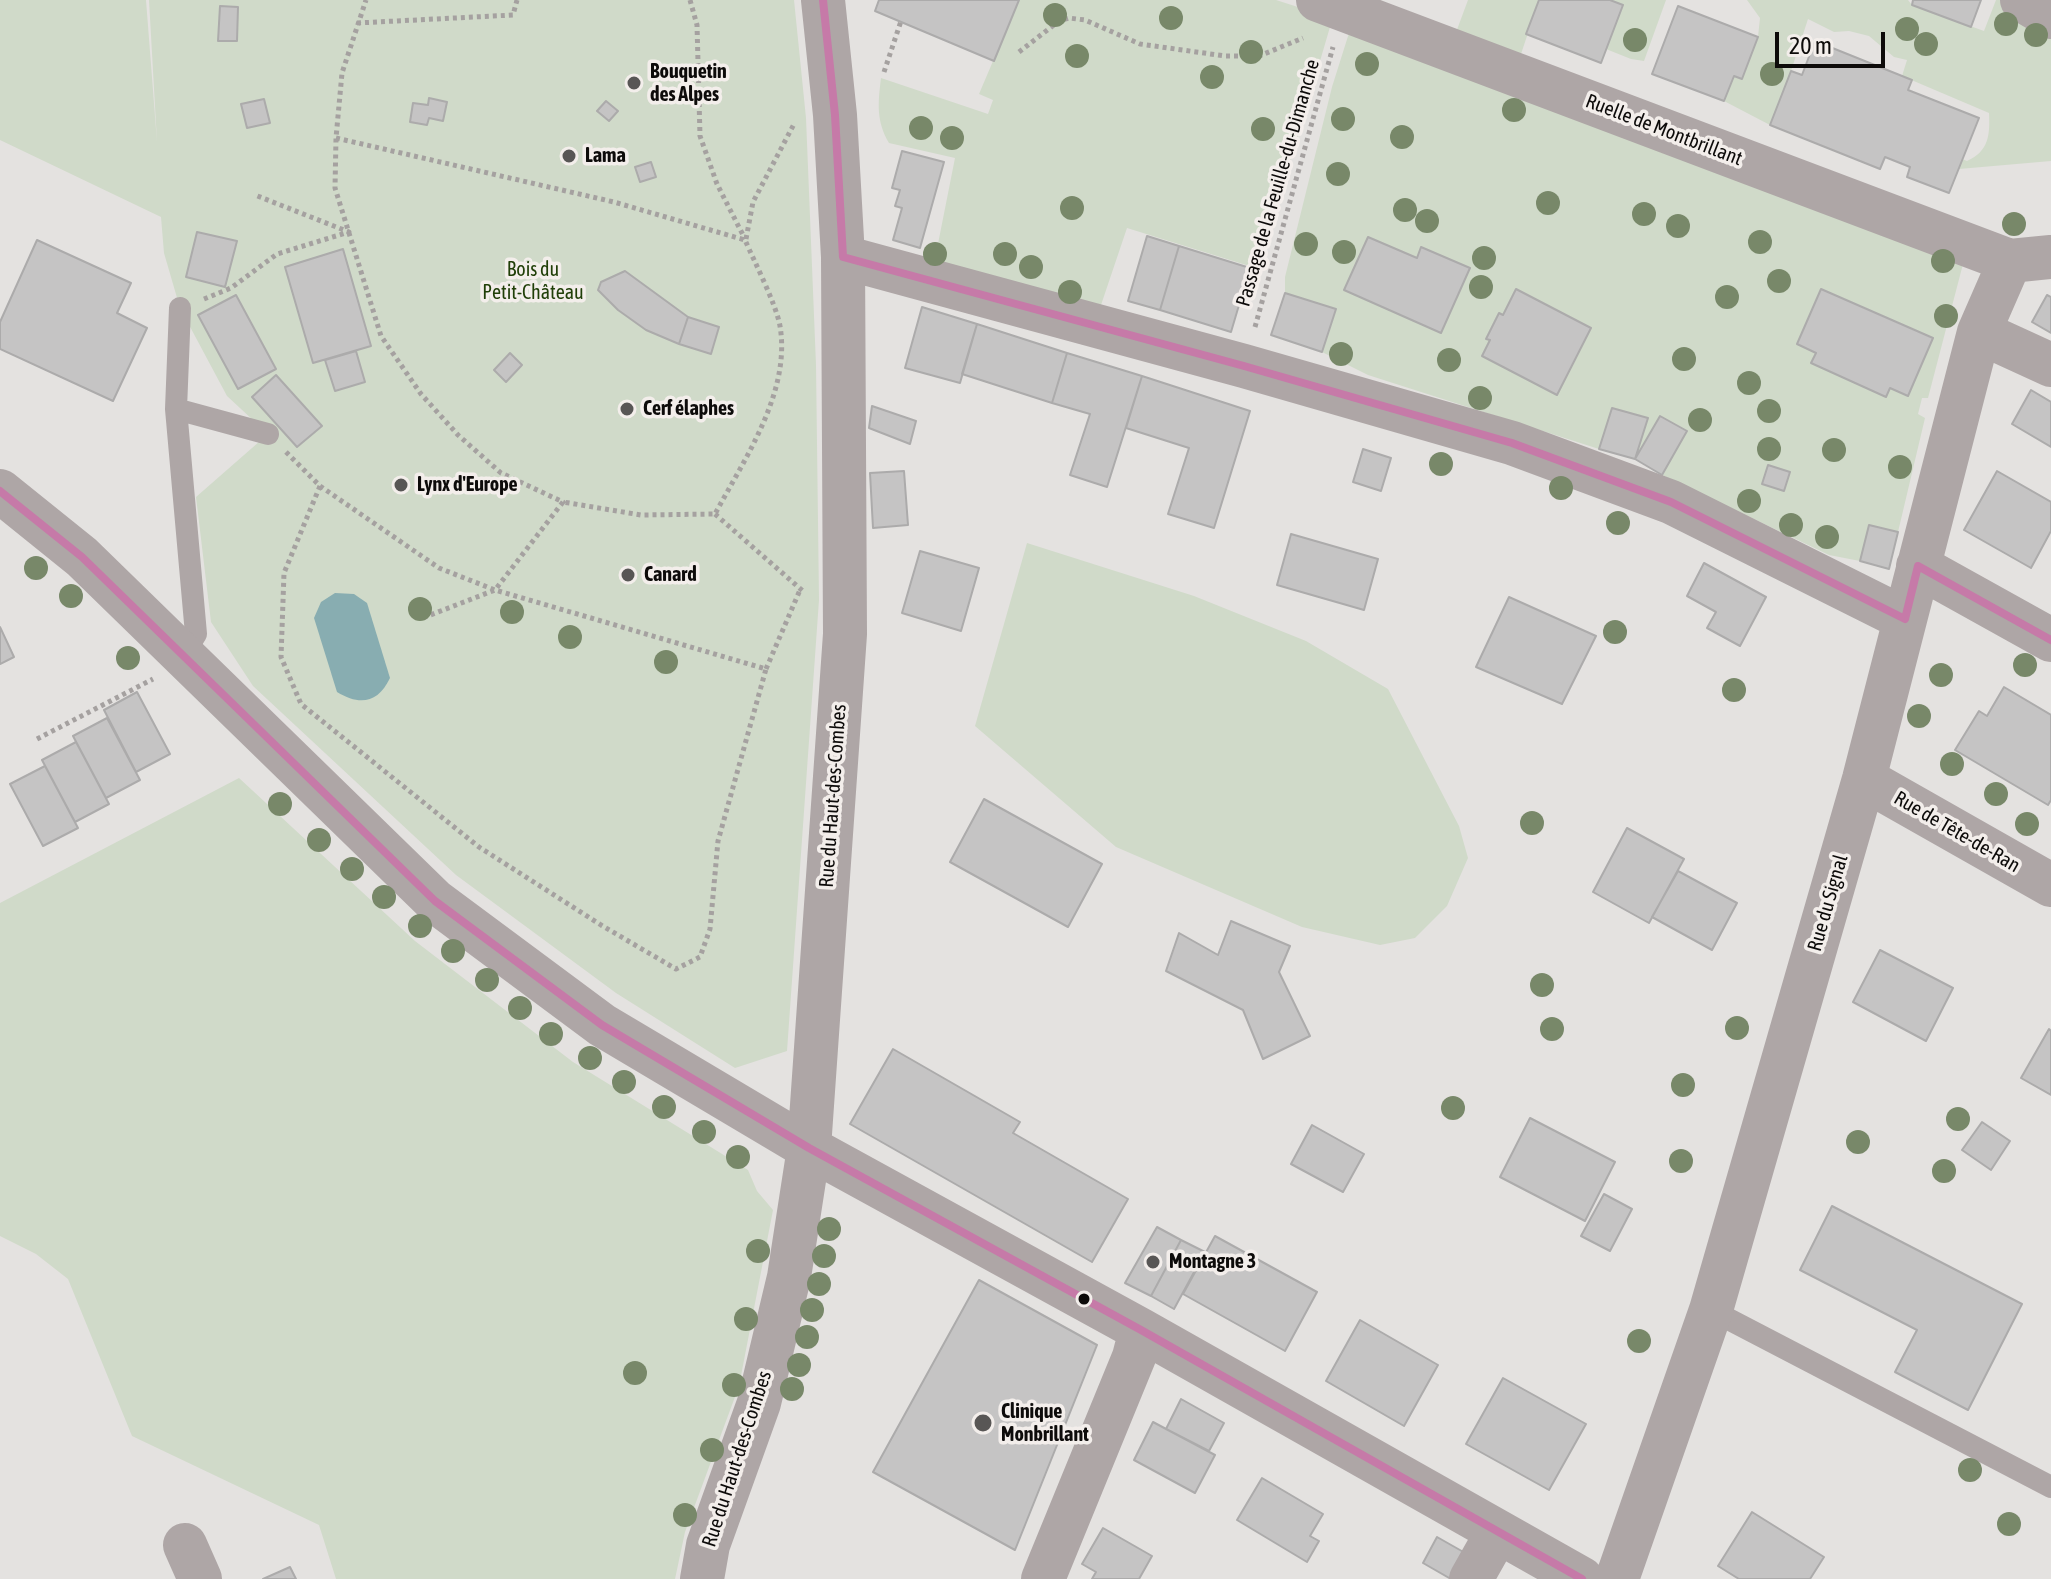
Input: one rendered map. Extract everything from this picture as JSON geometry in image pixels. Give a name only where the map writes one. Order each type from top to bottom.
[{"type":"street","name":"Rue du Haut-des-Combes","points":[[702,1579],[708,1545],[759,1403],[789,1277],[809,1148],[845,634],[843,257],[835,115],[823,0]]},
{"type":"street","points":[[2022,0],[2051,17]]},
{"type":"street","name":"Ruelle de Montbrillant","points":[[1335,8],[2030,259]]},
{"type":"street","points":[[843,257],[1512,443],[1671,502],[1905,619]]},
{"type":"street","name":"Rue du Signal","points":[[1617,1579],[1711,1310],[1864,779],[1979,332],[2030,259]]},
{"type":"street","points":[[1979,332],[2051,365]]},
{"type":"street","points":[[0,491],[82,557],[173,664],[435,901],[602,1025],[809,1148],[1141,1330],[1582,1579]]},
{"type":"street","points":[[1918,566],[2051,640]]},
{"type":"street","name":"Rue de Tête-de-Ran","points":[[1864,779],[2051,885]]},
{"type":"street","points":[[1043,1579],[1134,1357],[1141,1330]]},
{"type":"street","points":[[1471,1579],[1497,1533]]},
{"type":"lane","points":[[173,664],[196,634],[176,409],[180,308]]},
{"type":"lane","points":[[176,409],[268,434]]},
{"type":"lane","points":[[1711,1310],[2051,1487]]},
{"type":"path","points":[[320,486],[284,573],[281,657],[301,704],[479,847],[601,925],[676,969],[700,957],[710,929],[718,841],[766,669],[800,590],[715,514],[641,515],[563,502],[501,473],[458,435],[421,394],[381,336],[335,188],[342,73],[366,0]]},
{"type":"path","points":[[357,23],[513,15],[517,0]]},
{"type":"path","points":[[690,0],[697,25],[700,136],[717,184],[745,240],[780,324],[782,369],[766,413],[715,514]]},
{"type":"path","points":[[1019,52],[1059,21],[1069,18],[1085,20],[1140,44],[1225,56],[1259,56],[1291,44],[1335,8]]},
{"type":"path","name":"Passage de la Feuille-du-Dimanche","points":[[1244,366],[1335,8]]},
{"type":"path","points":[[884,72],[901,21]]},
{"type":"path","points":[[745,240],[753,202],[797,120]]},
{"type":"path","points":[[336,138],[614,202],[745,240]]},
{"type":"path","points":[[255,195],[349,232]]},
{"type":"path","points":[[180,308],[231,288],[277,254],[349,232]]},
{"type":"path","points":[[268,434],[320,486],[439,568],[495,590],[766,669]]},
{"type":"path","points":[[420,619],[495,590],[563,502]]},
{"type":"path","points":[[37,739],[173,664]]},
{"type":"green space","name":"Bois du Petit-Château","points":[[0,0],[146,0],[157,142],[149,0],[794,0],[806,118],[816,365],[819,600],[787,1051],[735,1068],[616,993],[456,875],[253,686],[211,622],[196,497],[268,434],[227,396],[180,308],[164,253],[161,217],[0,140]]},
{"type":"green space","points":[[1019,0],[1276,0],[1326,16],[1330,27],[1259,269],[1127,228],[1101,305],[934,264],[955,158],[889,143],[879,112],[881,78],[988,114],[993,100],[979,94]]},
{"type":"green space","points":[[1468,0],[1539,0],[1519,60],[1455,35]]},
{"type":"green space","points":[[1610,0],[1666,0],[1644,61],[1606,49],[1623,6]]},
{"type":"green space","points":[[1747,0],[1908,0],[1912,5],[1984,31],[1996,0],[2001,0],[2051,30],[2051,161],[1959,169],[1962,159],[1967,161],[1974,157],[1987,142],[1989,113],[1902,76],[1907,60],[1894,57],[1869,36],[1849,31],[1834,32],[1808,19],[1770,125],[1724,101],[1734,76],[1742,79],[1758,37],[1760,18]]},
{"type":"green space","points":[[1349,33],[1963,264],[1928,398],[1922,398],[1918,414],[1925,418],[1898,532],[1869,525],[1860,561],[1829,555],[1662,475],[1686,431],[1660,416],[1635,459],[1647,418],[1612,408],[1599,449],[1368,375],[1322,352],[1336,309],[1285,293],[1285,277],[1332,87]]},
{"type":"green space","points":[[1027,543],[1194,596],[1306,641],[1388,689],[1459,826],[1468,858],[1447,906],[1415,938],[1380,945],[1302,927],[1116,847],[975,726]]},
{"type":"green space","points":[[239,778],[415,941],[573,1062],[748,1170],[757,1191],[773,1210],[739,1386],[685,1532],[675,1579],[336,1579],[319,1525],[132,1436],[68,1279],[36,1254],[0,1236],[0,903]]},
{"type":"water","points":[[335,593],[354,594],[367,603],[390,678],[380,693],[368,700],[353,699],[337,692],[314,618],[321,602]]},
{"type":"building","points":[[879,0],[1019,0],[994,61],[875,11]]},
{"type":"building","points":[[1539,0],[1610,0],[1623,5],[1601,63],[1526,34]]},
{"type":"building","points":[[1913,0],[1981,0],[1971,27],[1912,5]]},
{"type":"building","points":[[220,6],[238,7],[237,41],[218,41]]},
{"type":"building","points":[[1678,6],[1758,37],[1742,79],[1734,76],[1724,101],[1652,74]]},
{"type":"building","points":[[1815,41],[1912,80],[1908,90],[1979,118],[1949,193],[1907,177],[1910,167],[1885,157],[1880,169],[1770,125],[1791,71],[1802,75]]},
{"type":"building","points":[[429,98],[447,102],[443,121],[429,118],[427,125],[410,122],[413,103],[428,105]]},
{"type":"building","points":[[264,99],[270,123],[247,128],[241,104]]},
{"type":"building","points":[[606,101],[618,111],[609,121],[597,111]]},
{"type":"building","points":[[902,151],[944,162],[920,248],[893,240],[902,208],[895,206],[900,190],[892,188]]},
{"type":"building","points":[[651,162],[656,177],[640,182],[635,167]]},
{"type":"building","points":[[197,232],[237,241],[225,287],[186,277]]},
{"type":"building","points":[[1147,236],[1179,246],[1160,310],[1128,301]]},
{"type":"building","points":[[1368,237],[1417,258],[1421,247],[1470,268],[1441,333],[1344,290]]},
{"type":"building","points":[[37,240],[131,283],[117,313],[147,328],[113,401],[0,349],[0,322]]},
{"type":"building","points":[[1179,246],[1250,268],[1231,332],[1160,310]]},
{"type":"building","points":[[343,249],[371,346],[313,363],[285,267]]},
{"type":"building","points":[[625,271],[688,317],[679,344],[646,330],[618,310],[598,290],[601,282]]},
{"type":"building","points":[[1516,289],[1591,328],[1557,395],[1482,356],[1490,340],[1486,339],[1499,313],[1503,315]]},
{"type":"building","points":[[1821,289],[1933,338],[1908,396],[1890,388],[1886,397],[1811,363],[1816,353],[1797,344]]},
{"type":"building","points":[[1285,293],[1336,309],[1322,352],[1271,335]]},
{"type":"building","points":[[236,295],[276,369],[238,389],[198,315]]},
{"type":"building","points":[[2047,295],[2051,297],[2051,333],[2032,322]]},
{"type":"building","points":[[922,307],[977,324],[960,383],[905,368]]},
{"type":"building","points":[[688,317],[719,327],[711,354],[679,344]]},
{"type":"building","points":[[977,324],[1067,353],[1052,403],[962,374]]},
{"type":"building","points":[[356,351],[365,382],[335,391],[325,360]]},
{"type":"building","points":[[510,353],[522,365],[506,382],[494,370]]},
{"type":"building","points":[[1067,353],[1142,376],[1107,487],[1070,475],[1090,414],[1052,403]]},
{"type":"building","points":[[276,375],[322,426],[297,447],[252,397]]},
{"type":"building","points":[[1142,376],[1250,411],[1214,528],[1168,514],[1189,448],[1126,428]]},
{"type":"building","points":[[2031,390],[2051,402],[2051,447],[2012,424]]},
{"type":"building","points":[[872,406],[916,421],[910,444],[869,428]]},
{"type":"building","points":[[1612,408],[1648,418],[1635,459],[1599,449]]},
{"type":"building","points":[[1660,416],[1687,431],[1662,475],[1635,459]]},
{"type":"building","points":[[1363,449],[1391,458],[1381,491],[1353,482]]},
{"type":"building","points":[[1768,465],[1790,472],[1784,491],[1762,484]]},
{"type":"building","points":[[904,471],[908,525],[873,528],[870,473]]},
{"type":"building","points":[[1997,471],[2051,502],[2051,531],[2031,568],[1964,530]]},
{"type":"building","points":[[1869,525],[1898,532],[1889,569],[1860,561]]},
{"type":"building","points":[[1291,534],[1378,559],[1364,610],[1277,585]]},
{"type":"building","points":[[920,551],[979,568],[961,631],[902,613]]},
{"type":"building","points":[[1704,563],[1766,597],[1740,646],[1707,628],[1716,612],[1687,596]]},
{"type":"building","points":[[1509,597],[1596,636],[1562,704],[1476,667]]},
{"type":"building","points":[[0,627],[14,657],[0,664]]},
{"type":"building","points":[[2004,687],[2051,715],[2051,800],[2048,805],[1955,750],[1979,711],[1987,716]]},
{"type":"building","points":[[137,692],[170,754],[136,772],[104,710]]},
{"type":"building","points":[[107,718],[140,780],[106,798],[73,736]]},
{"type":"building","points":[[76,742],[109,804],[75,822],[42,760]]},
{"type":"building","points":[[45,766],[78,828],[43,846],[10,784]]},
{"type":"building","points":[[984,799],[1102,864],[1068,927],[950,862]]},
{"type":"building","points":[[1627,828],[1684,859],[1649,923],[1593,892]]},
{"type":"building","points":[[1678,871],[1737,903],[1712,950],[1652,917]]},
{"type":"building","points":[[1231,921],[1290,946],[1279,972],[1310,1036],[1263,1059],[1243,1010],[1166,971],[1179,933],[1218,955]]},
{"type":"building","points":[[1880,950],[1953,988],[1926,1041],[1853,1002]]},
{"type":"building","points":[[2049,1029],[2051,1031],[2051,1095],[2021,1078]]},
{"type":"building","points":[[893,1049],[1020,1122],[1013,1133],[1128,1199],[1092,1262],[850,1124]]},
{"type":"building","points":[[1530,1118],[1615,1162],[1585,1221],[1500,1177]]},
{"type":"building","points":[[1982,1122],[2010,1141],[1991,1170],[1962,1150]]},
{"type":"building","points":[[1312,1125],[1364,1154],[1343,1192],[1291,1164]]},
{"type":"building","points":[[1604,1194],[1632,1209],[1610,1251],[1581,1236]]},
{"type":"building","points":[[1832,1206],[2022,1304],[1968,1410],[1895,1372],[1917,1330],[1800,1270]]},
{"type":"building","name":"Montagne 3","points":[[1157,1227],[1181,1240],[1151,1296],[1125,1283]]},
{"type":"building","points":[[1215,1236],[1317,1292],[1285,1351],[1183,1294]]},
{"type":"building","points":[[1181,1240],[1205,1252],[1174,1309],[1151,1296]]},
{"type":"building","name":"Clinique Monbrillant","points":[[979,1280],[1097,1345],[1015,1550],[873,1472]]},
{"type":"building","points":[[1360,1320],[1438,1365],[1404,1426],[1326,1381]]},
{"type":"building","points":[[1503,1378],[1586,1424],[1549,1490],[1466,1444]]},
{"type":"building","points":[[1181,1399],[1224,1423],[1209,1451],[1166,1429]]},
{"type":"building","points":[[1153,1422],[1215,1455],[1195,1493],[1134,1460]]},
{"type":"building","points":[[1262,1478],[1323,1514],[1310,1536],[1319,1541],[1307,1562],[1237,1520]]},
{"type":"building","points":[[1752,1512],[1824,1557],[1810,1579],[1739,1579],[1718,1566]]},
{"type":"building","points":[[1103,1528],[1152,1556],[1139,1579],[1092,1579],[1096,1572],[1082,1564]]},
{"type":"building","points":[[1437,1537],[1467,1554],[1451,1579],[1423,1563]]},
{"type":"building","points":[[290,1567],[296,1579],[263,1579]]},
{"type":"transit line","points":[[823,0],[835,115],[843,257],[1512,443],[1671,502],[1905,619],[1918,566],[2051,640]]},
{"type":"transit line","points":[[0,491],[82,557],[435,901],[602,1025],[809,1148],[1141,1330],[1582,1579]]},
{"type":"place","name":"Bouquetin des Alpes","points":[[634,83]]},
{"type":"place","name":"Lama","points":[[569,156]]},
{"type":"place","name":"Cerf élaphes","points":[[627,409]]},
{"type":"place","name":"Lynx d'Europe","points":[[401,485]]},
{"type":"place","name":"Canard","points":[[628,575]]},
{"type":"place","name":"Montagne 3","points":[[1153,1262]]},
{"type":"place","name":"Clinique Monbrillant","points":[[983,1423]]}]
